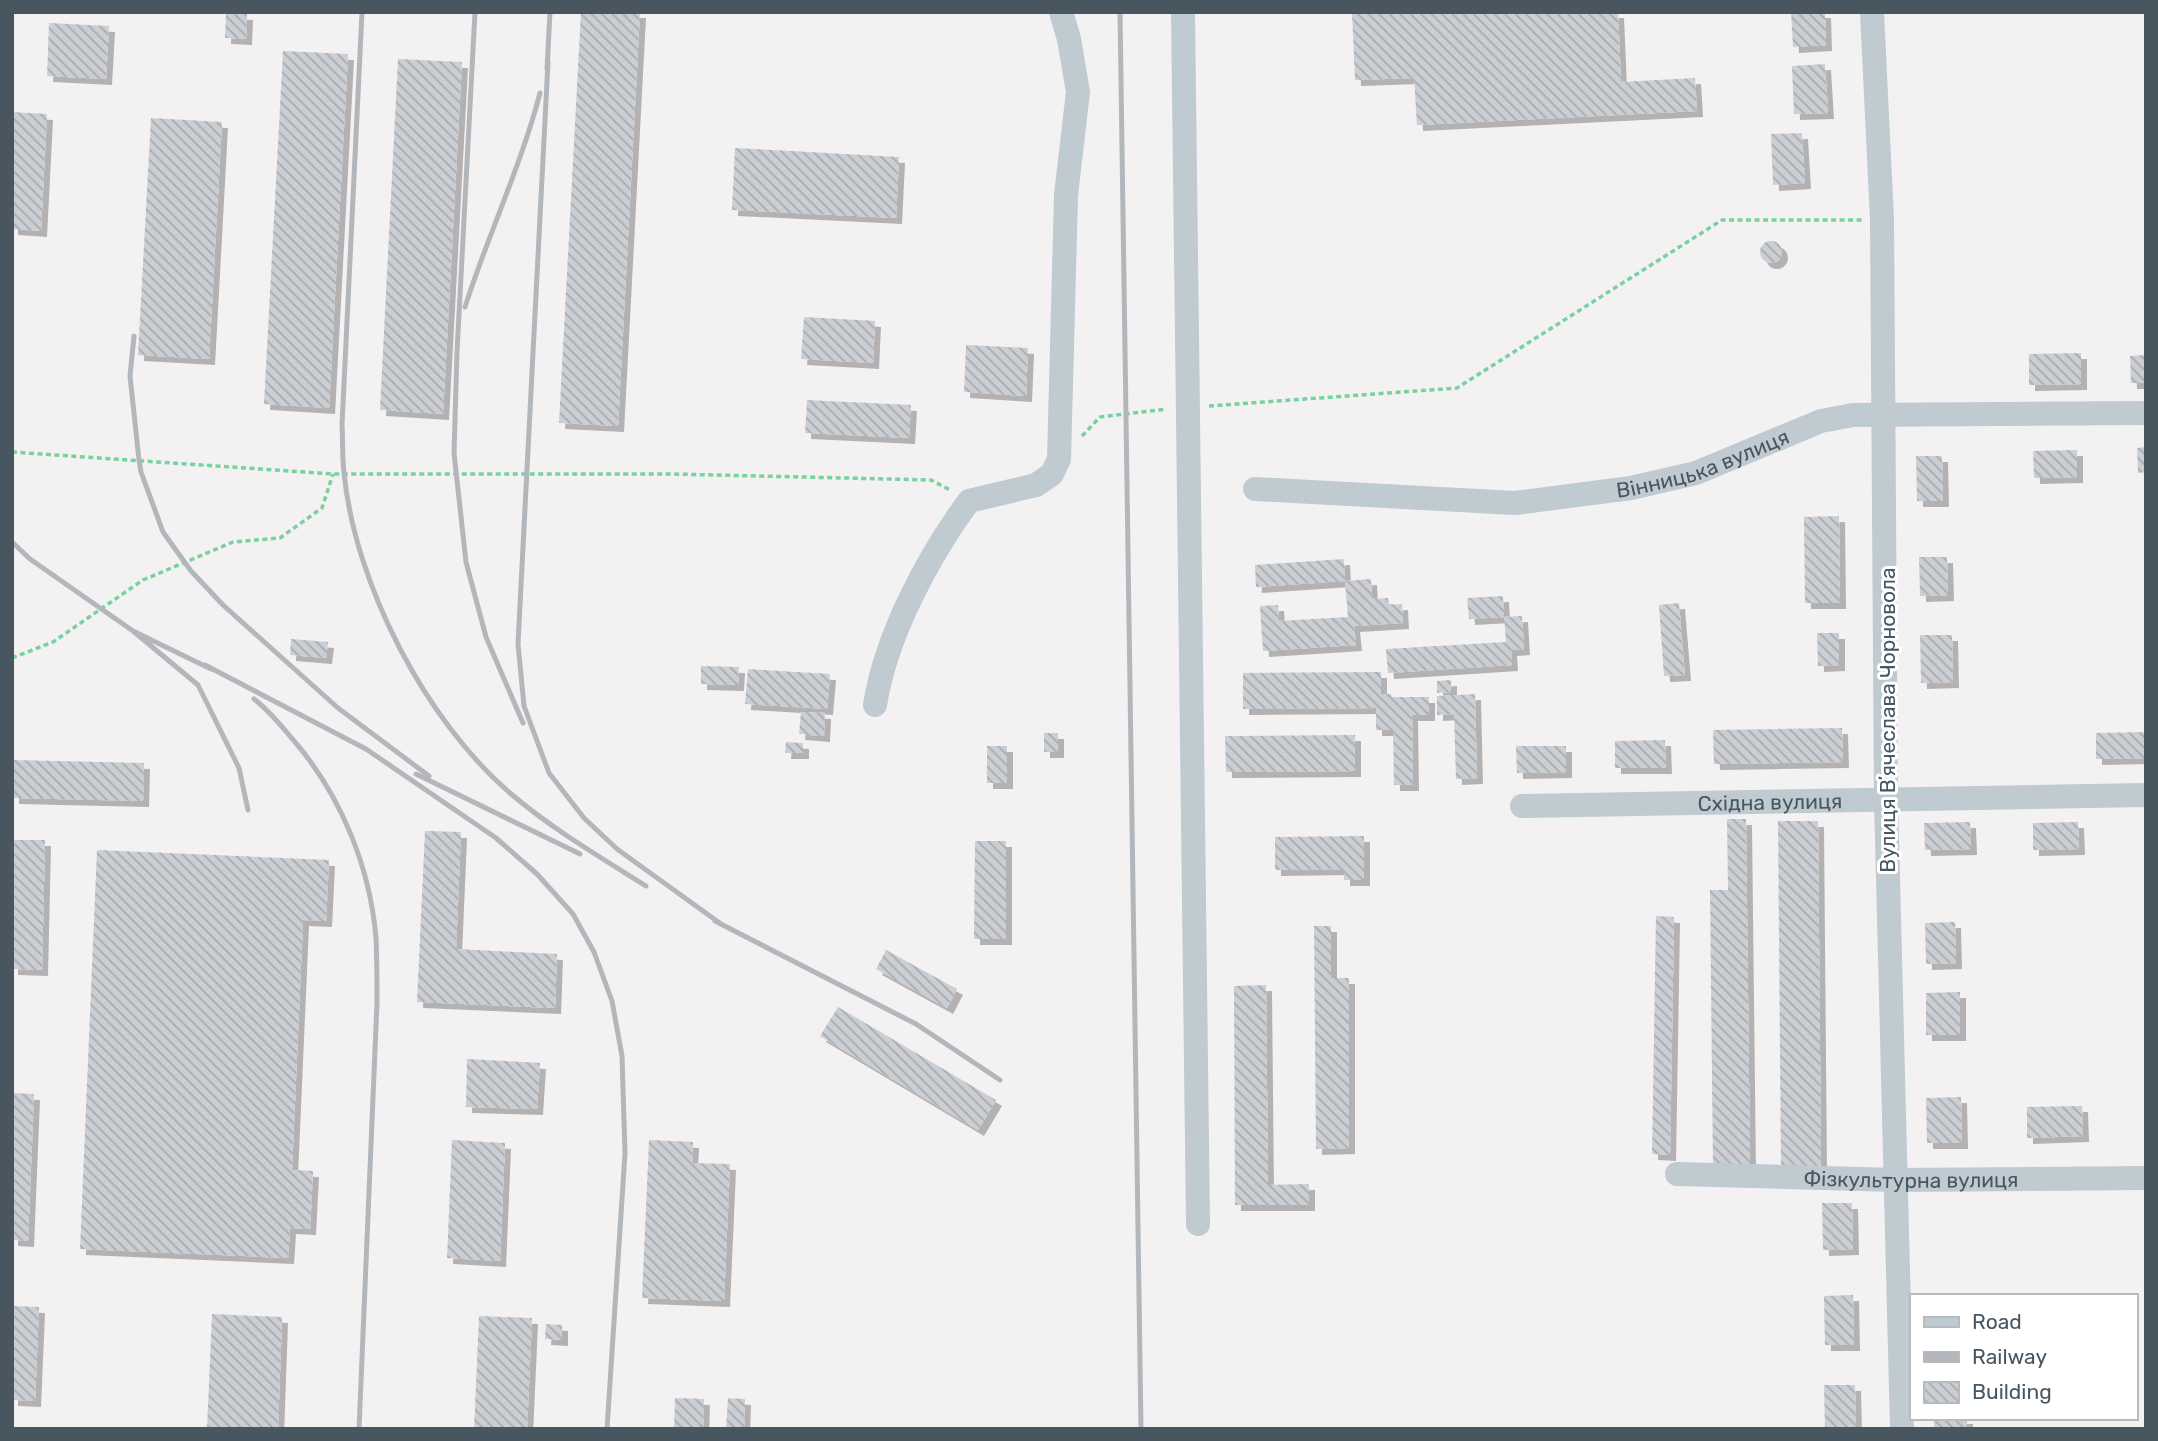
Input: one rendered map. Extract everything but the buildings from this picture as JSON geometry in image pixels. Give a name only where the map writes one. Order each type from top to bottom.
[{"type":"street","points":[[875,705],[879,682],[909,602],[944,534],[969,501],[1036,485],[1052,474],[1059,459],[1066,195],[1078,92],[1069,39],[1061,12]]},
{"type":"street","points":[[1183,12],[1198,1224]]},
{"type":"street","name":"Вулиця Вʼячеслава Чорновола","points":[[1872,12],[1882,220],[1886,800],[1902,1429]]},
{"type":"street","name":"Вінницька вулиця","points":[[1255,489],[1515,503],[1631,488],[1696,473],[1821,421],[1853,415],[2146,412]]},
{"type":"street","name":"Східна вулиця","points":[[1522,806],[2146,795]]},
{"type":"street","name":"Фізкультурна вулиця","points":[[1677,1174],[1895,1180],[2146,1178]]},
{"type":"path","points":[[1059,459],[1100,417],[1186,407],[1457,388],[1722,220],[1882,220]]},
{"type":"path","points":[[12,452],[333,474],[672,474],[932,480],[969,501]]},
{"type":"path","points":[[12,658],[52,642],[143,580],[233,542],[280,538],[322,508],[333,474]]},
{"type":"railway","points":[[362,12],[342,425],[344,473],[351,516],[363,560],[399,647],[423,689],[479,763],[510,793],[543,819],[646,886]]},
{"type":"railway","points":[[475,12],[454,453],[466,562],[486,637],[523,723]]},
{"type":"railway","points":[[547,69],[550,12]]},
{"type":"railway","points":[[1120,12],[1141,1429]]},
{"type":"railway","points":[[548,62],[518,644],[524,706],[549,773],[584,818],[617,849],[721,924]]},
{"type":"railway","points":[[465,307],[524,147],[540,93]]},
{"type":"railway","points":[[134,336],[130,376],[139,460],[163,532],[191,571],[223,605],[338,708],[429,776]]},
{"type":"railway","points":[[12,542],[30,559],[133,631],[198,685],[239,768],[248,810]]},
{"type":"railway","points":[[133,631],[211,669]]},
{"type":"railway","points":[[205,665],[366,749],[496,838],[537,874],[573,914],[594,952],[612,1001],[622,1056],[625,1153],[607,1429]]},
{"type":"railway","points":[[254,699],[295,742],[326,785],[360,859],[373,911],[377,1003],[359,1429]]},
{"type":"railway","points":[[416,774],[580,854]]},
{"type":"railway","points":[[715,921],[916,1024],[1000,1080]]}]
